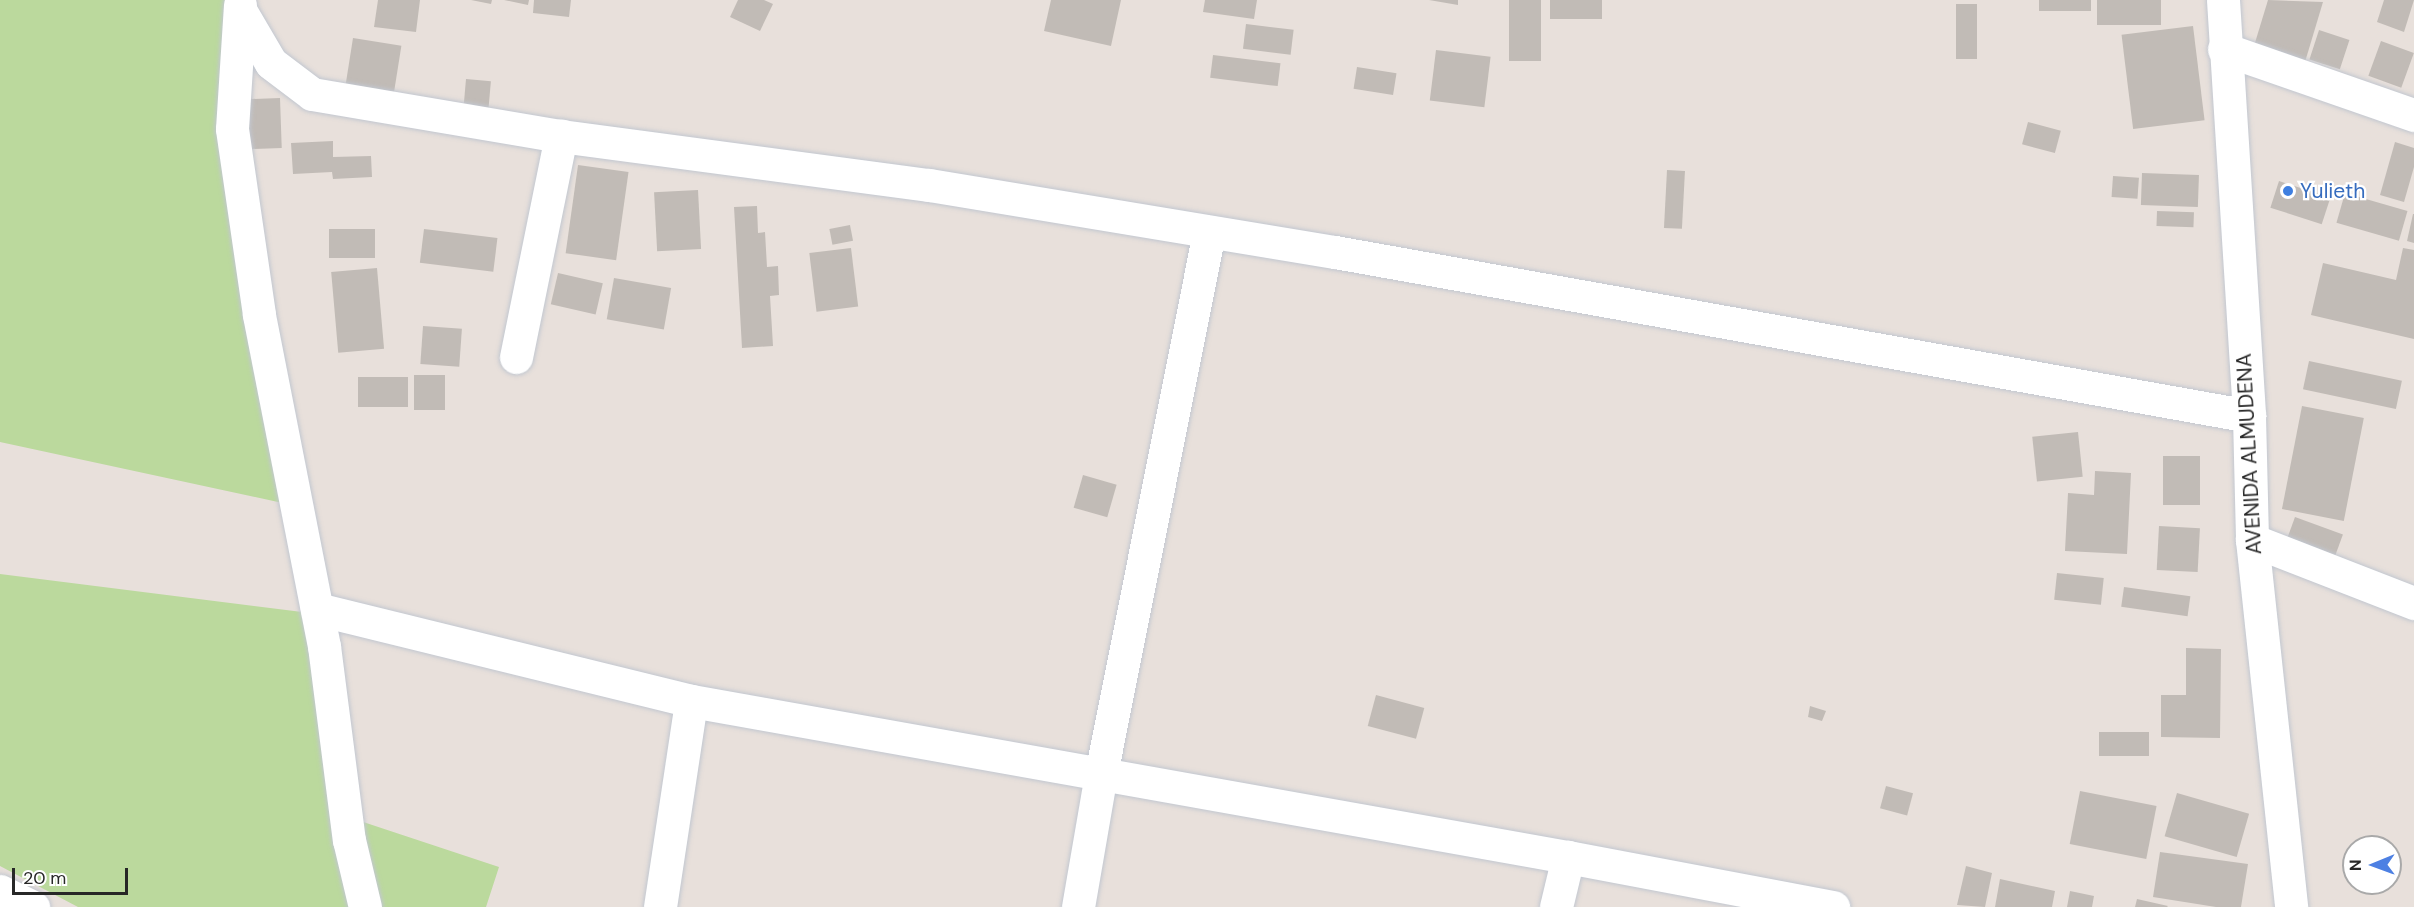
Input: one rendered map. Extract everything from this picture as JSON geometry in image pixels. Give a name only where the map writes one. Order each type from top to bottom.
[{"type":"street","name":"AVENIDA ALMUDENA","points":[[2223,0],[2224,49],[2249,416],[2252,540],[2291,907]]},
{"type":"street","points":[[240,5],[272,63],[312,93],[561,136],[929,185],[1209,232],[2249,416]]},
{"type":"street","points":[[240,5],[232,129],[259,315],[317,609],[349,840],[365,907]]},
{"type":"street","points":[[2224,49],[2414,115]]},
{"type":"street","points":[[516,357],[561,136]]},
{"type":"street","points":[[1078,907],[1101,774],[1209,232]]},
{"type":"street","points":[[2252,540],[2414,603]]},
{"type":"street","points":[[317,609],[691,701],[1568,857],[1833,907]]},
{"type":"street","points":[[660,907],[691,701]]},
{"type":"street","points":[[1556,907],[1568,857]]},
{"type":"street","points":[[0,891],[33,907]]},
{"type":"green space","points":[[0,0],[254,0],[245,99],[301,507],[0,442]]},
{"type":"green space","points":[[0,574],[310,613],[333,812],[499,867],[486,907],[78,907],[0,866]]},
{"type":"building","points":[[378,0],[420,0],[416,32],[374,27]]},
{"type":"building","points":[[471,0],[492,0],[491,4]]},
{"type":"building","points":[[504,0],[529,0],[528,5]]},
{"type":"building","points":[[534,0],[571,0],[569,17],[533,13]]},
{"type":"building","points":[[738,0],[764,0],[773,4],[760,31],[730,17]]},
{"type":"building","points":[[1051,0],[1121,0],[1111,46],[1044,31]]},
{"type":"building","points":[[1205,0],[1257,0],[1254,19],[1203,12]]},
{"type":"building","points":[[1429,0],[1458,0],[1458,5]]},
{"type":"building","points":[[1509,0],[1541,0],[1541,61],[1509,61]]},
{"type":"building","points":[[1550,0],[1602,0],[1602,19],[1550,19]]},
{"type":"building","points":[[2039,0],[2091,0],[2091,11],[2039,11]]},
{"type":"building","points":[[2097,0],[2161,0],[2161,25],[2097,25]]},
{"type":"building","points":[[2268,0],[2323,2],[2305,62],[2254,46]]},
{"type":"building","points":[[2384,0],[2414,0],[2404,32],[2377,22]]},
{"type":"building","points":[[1956,4],[1977,4],[1977,59],[1956,59]]},
{"type":"building","points":[[1246,24],[1294,30],[1291,55],[1243,49]]},
{"type":"building","points":[[2193,26],[2205,120],[2133,129],[2122,35]]},
{"type":"building","points":[[2319,30],[2349,40],[2340,69],[2309,59]]},
{"type":"building","points":[[353,38],[401,46],[394,93],[345,85]]},
{"type":"building","points":[[2381,41],[2414,53],[2401,88],[2368,76]]},
{"type":"building","points":[[1436,50],[1491,57],[1484,107],[1430,101]]},
{"type":"building","points":[[1213,55],[1280,63],[1278,86],[1210,78]]},
{"type":"building","points":[[1357,67],[1397,73],[1393,95],[1354,89]]},
{"type":"building","points":[[466,79],[491,81],[488,109],[464,107]]},
{"type":"building","points":[[280,98],[282,148],[247,149],[245,99]]},
{"type":"building","points":[[2028,122],[2061,131],[2055,153],[2022,144]]},
{"type":"building","points":[[333,141],[333,157],[371,156],[372,177],[333,179],[332,172],[293,174],[291,143]]},
{"type":"building","points":[[2395,142],[2414,148],[2414,167],[2404,202],[2380,195]]},
{"type":"building","points":[[578,165],[629,172],[616,260],[566,253]]},
{"type":"building","points":[[1667,170],[1685,171],[1682,229],[1664,228]]},
{"type":"building","points":[[2142,173],[2199,175],[2198,207],[2141,205]]},
{"type":"building","points":[[2113,176],[2139,178],[2137,199],[2112,197]]},
{"type":"building","points":[[2279,181],[2330,198],[2322,224],[2270,208]]},
{"type":"building","points":[[698,190],[701,249],[657,251],[654,192]]},
{"type":"building","points":[[2345,193],[2407,211],[2399,241],[2336,223]]},
{"type":"building","points":[[757,206],[758,233],[765,232],[767,267],[778,266],[779,295],[770,296],[773,346],[742,348],[734,207]]},
{"type":"building","points":[[2157,211],[2194,212],[2193,227],[2156,226]]},
{"type":"building","points":[[2414,214],[2414,243],[2407,241]]},
{"type":"building","points":[[850,225],[853,241],[832,245],[829,229]]},
{"type":"building","points":[[329,229],[375,229],[375,258],[329,258]]},
{"type":"building","points":[[424,229],[497,238],[493,272],[420,263]]},
{"type":"building","points":[[851,248],[858,307],[817,312],[809,253]]},
{"type":"building","points":[[2403,248],[2414,250],[2414,339],[2311,315],[2323,263],[2396,280]]},
{"type":"building","points":[[377,268],[384,349],[338,353],[331,272]]},
{"type":"building","points":[[558,273],[603,283],[596,315],[551,304]]},
{"type":"building","points":[[614,278],[671,288],[664,329],[607,319]]},
{"type":"building","points":[[423,326],[462,329],[459,367],[420,364]]},
{"type":"building","points":[[2309,361],[2402,381],[2396,409],[2303,389]]},
{"type":"building","points":[[414,375],[445,375],[445,410],[414,410]]},
{"type":"building","points":[[358,377],[408,377],[408,407],[358,407]]},
{"type":"building","points":[[2302,406],[2364,418],[2344,521],[2282,509]]},
{"type":"building","points":[[2078,432],[2083,477],[2037,482],[2032,437]]},
{"type":"building","points":[[2163,456],[2200,456],[2200,505],[2163,505]]},
{"type":"building","points":[[2095,471],[2131,473],[2127,554],[2065,551],[2068,493],[2094,495]]},
{"type":"building","points":[[1083,475],[1117,485],[1107,517],[1074,508]]},
{"type":"building","points":[[2295,517],[2343,534],[2331,567],[2283,550]]},
{"type":"building","points":[[2159,526],[2200,528],[2198,572],[2157,570]]},
{"type":"building","points":[[2057,573],[2104,578],[2101,605],[2054,600]]},
{"type":"building","points":[[2124,587],[2190,596],[2188,616],[2121,607]]},
{"type":"building","points":[[2186,648],[2221,649],[2220,738],[2161,737],[2161,695],[2186,695]]},
{"type":"building","points":[[1376,695],[1424,708],[1416,739],[1368,726]]},
{"type":"building","points":[[1810,706],[1826,711],[1822,721],[1808,717]]},
{"type":"building","points":[[2099,732],[2149,732],[2149,756],[2099,756]]},
{"type":"building","points":[[1886,786],[1913,793],[1907,815],[1880,808]]},
{"type":"building","points":[[2080,791],[2157,806],[2146,859],[2070,844]]},
{"type":"building","points":[[2177,793],[2249,814],[2237,857],[2165,836]]},
{"type":"building","points":[[2160,852],[2248,864],[2241,907],[2216,907],[2153,897]]},
{"type":"building","points":[[1966,866],[1992,873],[1985,907],[1957,905]]},
{"type":"building","points":[[2000,879],[2055,891],[2052,907],[1995,907]]},
{"type":"building","points":[[2070,891],[2094,896],[2092,907],[2067,907]]},
{"type":"building","points":[[2137,899],[2168,906],[2135,907]]},
{"type":"place","name":"Yulieth","points":[[2288,191]]}]
